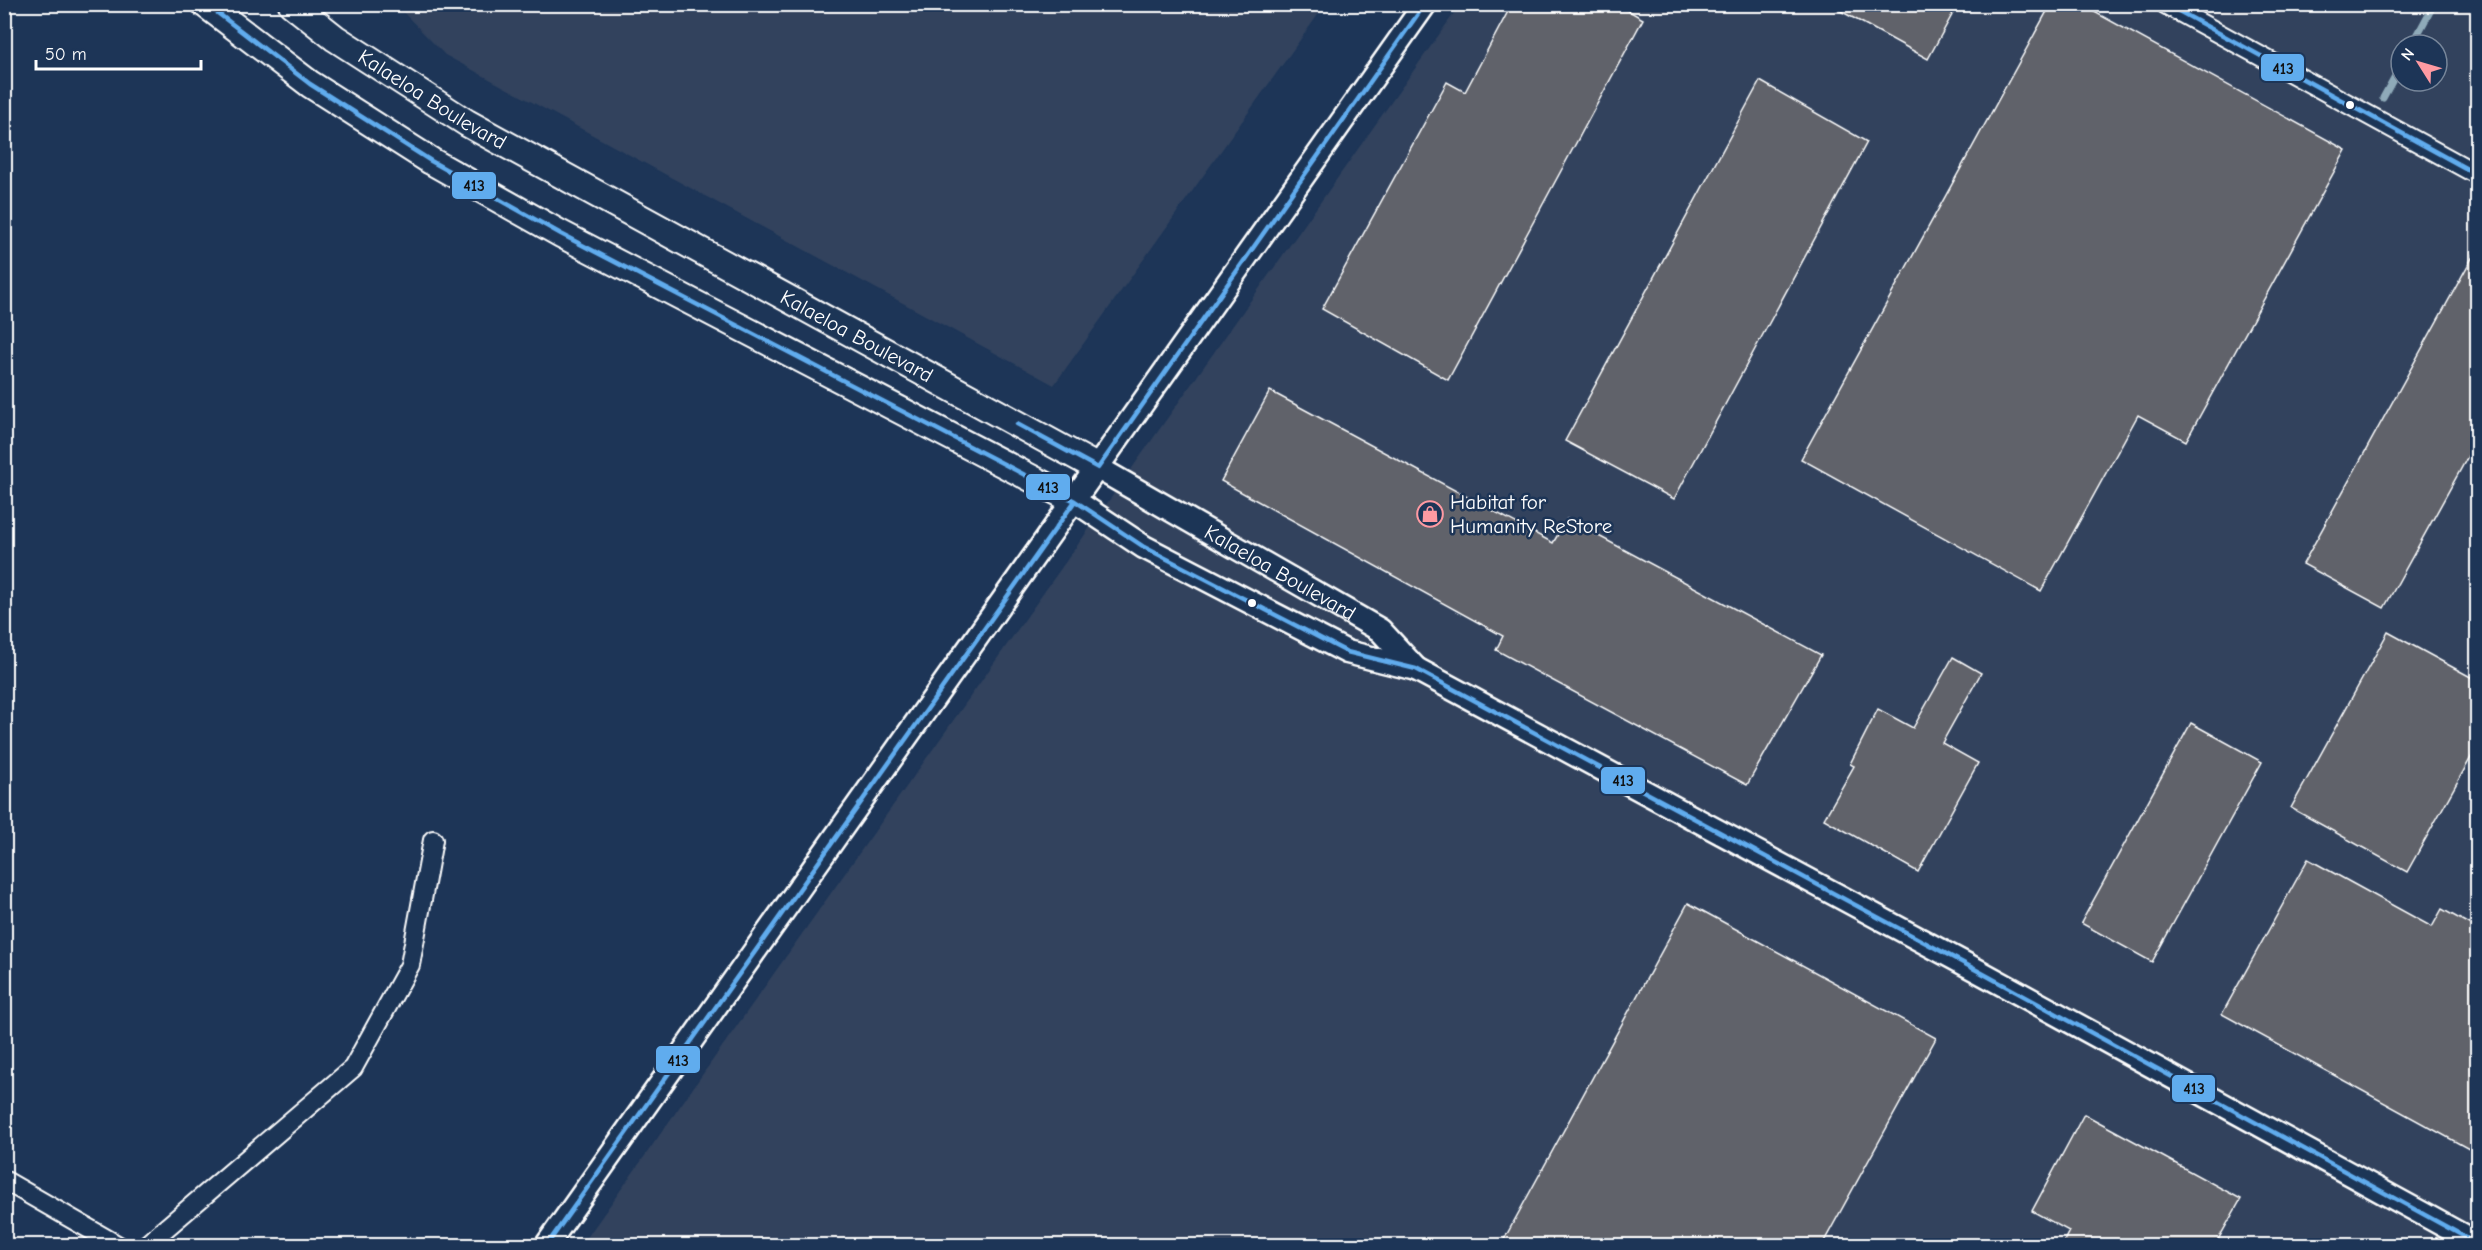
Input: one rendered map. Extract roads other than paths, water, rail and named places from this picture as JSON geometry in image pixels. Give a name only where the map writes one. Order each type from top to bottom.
[{"type":"main road","name":"Kalaeloa Boulevard","points":[[205,4],[310,84],[430,161],[561,234],[1075,501]]},
{"type":"main road","name":"Kalaeloa Boulevard","points":[[292,4],[335,38],[467,123],[1098,468]]},
{"type":"street","points":[[546,1245],[1425,4]]},
{"type":"street","points":[[2165,4],[2478,175]]},
{"type":"street","name":"Kalaeloa Boulevard","points":[[1098,468],[1380,630],[1416,669]]},
{"type":"street","name":"Kalaeloa Boulevard","points":[[1075,501],[1144,547],[1347,652],[1416,669],[1980,972],[2478,1244]]},
{"type":"street","points":[[145,1245],[353,1068],[410,965],[433,840]]},
{"type":"street","points":[[4,1180],[119,1245]]},
{"type":"waterway","points":[[2418,33],[2434,4]]},
{"type":"waterway","points":[[2383,98],[2389,87]]},
{"type":"place","name":"Habitat for Humanity ReStore","points":[[1430,514]]}]
